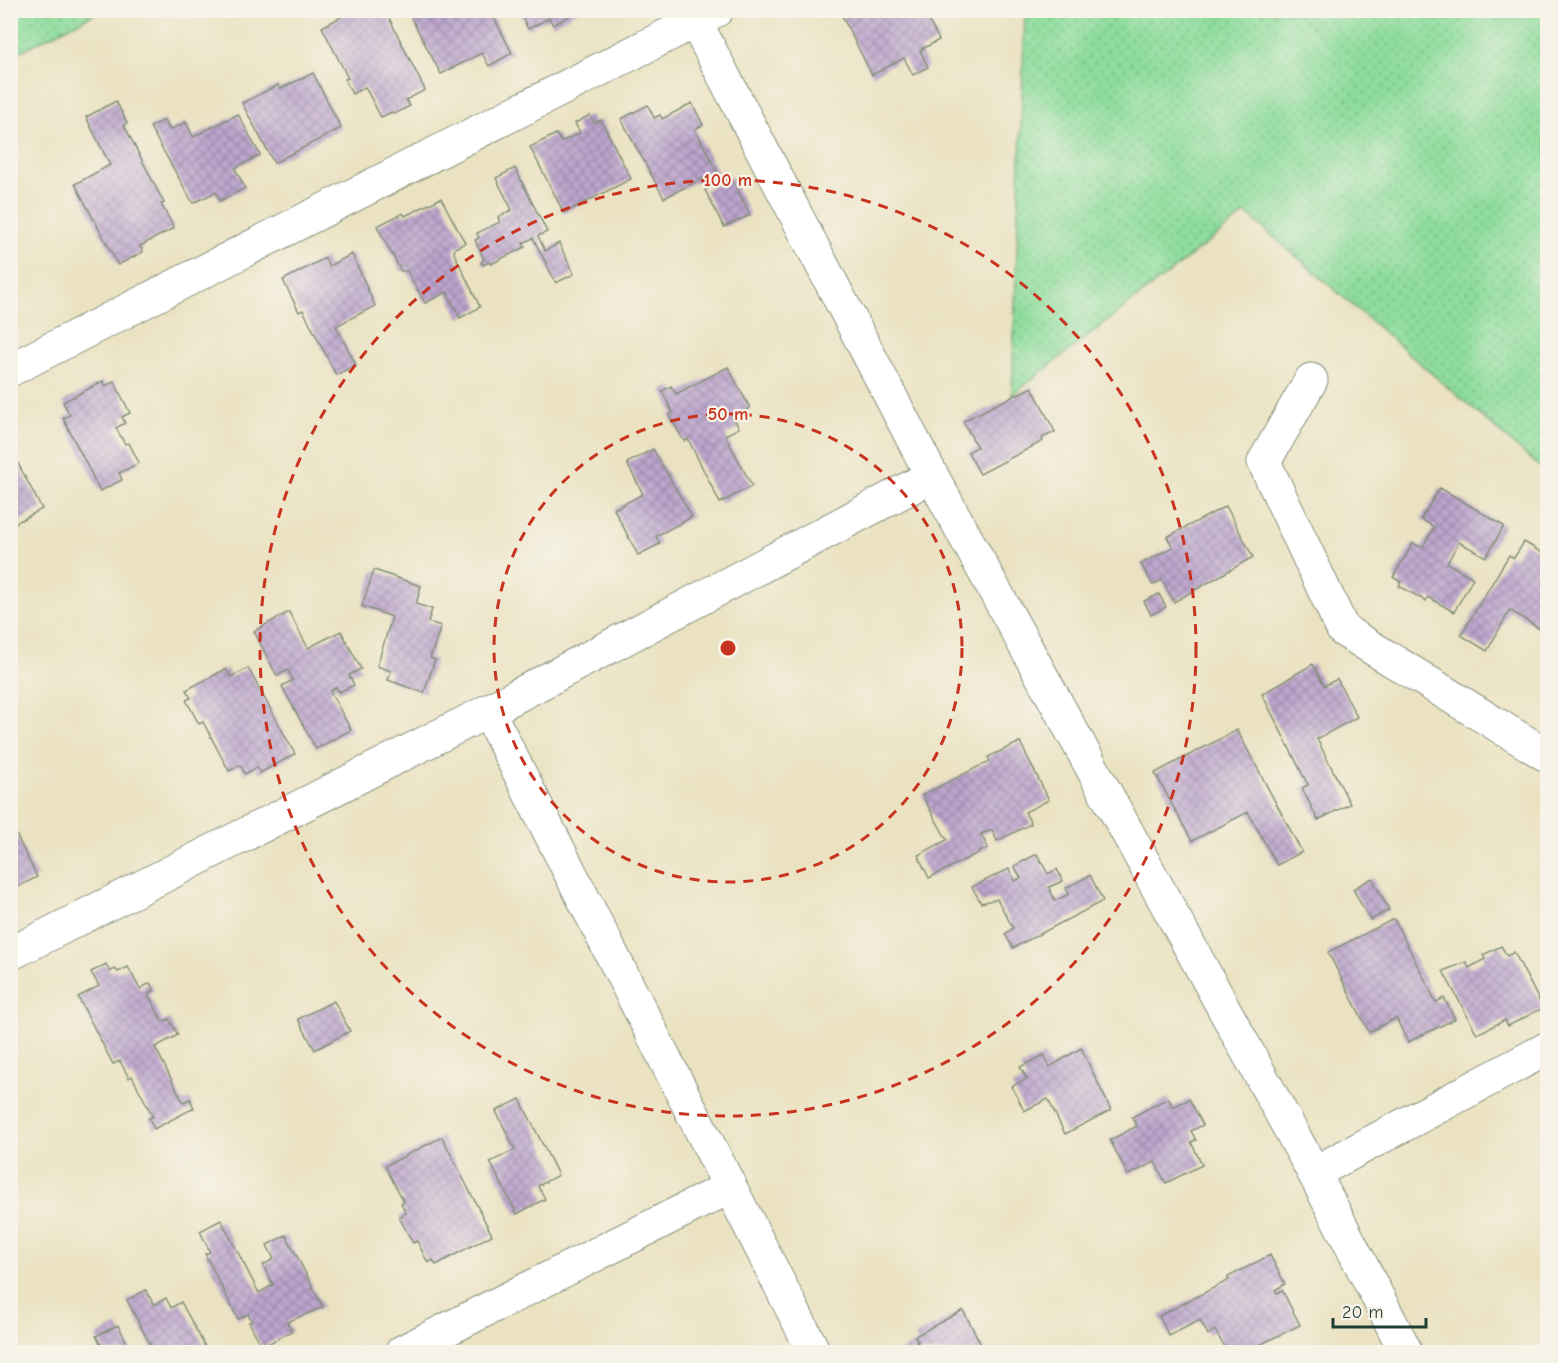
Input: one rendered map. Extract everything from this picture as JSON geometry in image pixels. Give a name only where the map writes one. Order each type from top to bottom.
[{"type":"street","points":[[10,370],[706,16],[932,477],[1314,1173],[1406,1353]]},
{"type":"street","points":[[1311,381],[1264,462],[1343,630],[1548,756]]},
{"type":"street","points":[[10,954],[488,711],[932,477]]},
{"type":"street","points":[[488,711],[814,1353]]},
{"type":"street","points":[[1314,1173],[1548,1048]]},
{"type":"street","points":[[402,1353],[730,1186]]},
{"type":"green space","points":[[11,10],[100,10],[100,11],[11,56]]},
{"type":"green space","points":[[1025,11],[1547,11],[1547,473],[1246,213],[1012,395]]},
{"type":"building","points":[[354,10],[385,10],[425,90],[406,100],[410,106],[394,114],[392,112],[381,117],[365,87],[352,94],[345,79],[348,78],[322,27]]},
{"type":"building","points":[[407,10],[490,10],[512,53],[489,66],[482,53],[441,74]]},
{"type":"building","points":[[519,10],[580,10],[553,25],[549,18],[528,29]]},
{"type":"building","points":[[839,10],[923,10],[939,40],[920,50],[928,67],[913,75],[904,58],[872,75]]},
{"type":"building","points":[[313,73],[341,128],[274,163],[242,103],[278,85],[280,89]]},
{"type":"building","points":[[116,101],[127,123],[124,125],[164,203],[161,204],[174,228],[140,246],[143,252],[118,265],[75,184],[110,165],[86,117]]},
{"type":"building","points":[[692,103],[703,125],[695,129],[719,175],[711,178],[709,175],[664,198],[621,119],[648,105],[654,118],[660,115],[662,119]]},
{"type":"building","points":[[238,114],[260,155],[235,168],[245,188],[220,201],[216,192],[193,203],[150,127],[164,120],[170,130],[186,122],[193,137]]},
{"type":"building","points":[[590,115],[594,123],[601,120],[631,179],[564,213],[530,147],[556,134],[561,142],[580,133],[575,123]]},
{"type":"building","points":[[515,168],[547,232],[538,236],[545,251],[559,243],[574,274],[556,283],[533,238],[523,243],[525,247],[491,264],[489,262],[483,265],[481,262],[484,259],[475,240],[479,238],[477,233],[500,222],[498,217],[512,210],[496,178]]},
{"type":"building","points":[[731,177],[750,215],[724,227],[705,190]]},
{"type":"building","points":[[441,198],[465,243],[455,248],[454,253],[480,307],[460,318],[447,292],[425,303],[407,271],[401,271],[377,226],[403,213],[405,216]]},
{"type":"building","points":[[352,254],[375,306],[336,326],[356,365],[336,375],[303,310],[299,312],[283,280],[325,258],[329,266]]},
{"type":"building","points":[[728,367],[750,408],[733,417],[739,428],[725,435],[752,486],[720,503],[688,439],[684,441],[669,415],[673,413],[662,391],[671,386],[676,394]]},
{"type":"building","points":[[103,381],[106,386],[114,381],[130,413],[122,417],[125,423],[116,428],[125,444],[129,443],[139,463],[119,473],[122,480],[100,491],[63,418],[70,415],[63,402]]},
{"type":"building","points":[[1032,387],[1055,432],[1042,438],[1043,441],[980,474],[968,452],[977,447],[963,421]]},
{"type":"building","points":[[13,442],[17,450],[12,452],[42,509],[10,526],[10,443]]},
{"type":"building","points":[[653,449],[692,517],[656,536],[660,544],[638,555],[614,509],[643,494],[627,463]]},
{"type":"building","points":[[1440,488],[1504,526],[1486,557],[1459,542],[1447,563],[1473,578],[1454,612],[1428,597],[1426,601],[1399,586],[1401,582],[1393,577],[1413,543],[1422,548],[1434,527],[1421,519]]},
{"type":"building","points":[[1226,506],[1253,557],[1174,602],[1162,580],[1153,585],[1141,564],[1173,547],[1167,537]]},
{"type":"building","points":[[1524,542],[1548,556],[1548,625],[1543,631],[1510,610],[1487,651],[1461,635],[1509,555],[1514,558]]},
{"type":"building","points":[[374,570],[421,586],[416,604],[432,609],[428,622],[441,626],[430,658],[435,660],[424,693],[388,680],[391,671],[377,666],[392,617],[362,606]]},
{"type":"building","points":[[1159,594],[1166,607],[1151,615],[1144,601]]},
{"type":"building","points":[[289,612],[308,648],[341,631],[361,669],[349,675],[354,685],[339,692],[336,687],[330,691],[351,730],[316,749],[282,686],[293,680],[288,670],[277,676],[254,631]]},
{"type":"building","points":[[1313,664],[1324,686],[1337,679],[1357,717],[1317,739],[1350,804],[1318,820],[1302,788],[1308,785],[1262,694]]},
{"type":"building","points":[[248,668],[295,754],[260,773],[257,767],[245,774],[240,765],[229,771],[203,722],[199,724],[186,700],[191,698],[186,690],[226,669],[231,677]]},
{"type":"building","points":[[1237,730],[1302,852],[1277,865],[1248,812],[1192,841],[1155,773]]},
{"type":"building","points":[[1020,742],[1049,800],[1025,812],[1031,824],[997,841],[992,830],[981,834],[988,848],[929,878],[918,855],[947,840],[922,795],[990,761],[988,757]]},
{"type":"building","points":[[10,822],[37,877],[10,891]]},
{"type":"building","points":[[1037,854],[1048,874],[1057,869],[1063,881],[1049,887],[1055,901],[1069,894],[1066,888],[1090,875],[1103,901],[1013,948],[1005,934],[1013,928],[997,899],[981,903],[972,887],[1009,869],[1015,881],[1021,878],[1014,866]]},
{"type":"building","points":[[1372,878],[1389,910],[1370,920],[1353,889]]},
{"type":"building","points":[[1394,919],[1436,1002],[1444,998],[1455,1019],[1408,1042],[1396,1018],[1369,1032],[1328,952]]},
{"type":"building","points":[[1501,946],[1507,956],[1514,952],[1543,1008],[1508,1026],[1505,1020],[1477,1034],[1443,971],[1466,962],[1469,968],[1485,959],[1483,955]]},
{"type":"building","points":[[106,964],[110,972],[115,969],[118,972],[128,967],[140,989],[150,983],[154,990],[148,994],[163,1022],[169,1019],[178,1035],[155,1047],[183,1102],[190,1099],[194,1108],[154,1129],[149,1118],[153,1117],[132,1076],[129,1078],[120,1061],[113,1064],[78,997],[99,986],[91,972]]},
{"type":"building","points":[[334,1001],[350,1031],[315,1050],[298,1019]]},
{"type":"building","points":[[1081,1048],[1111,1110],[1065,1134],[1048,1099],[1024,1111],[1012,1086],[1027,1079],[1020,1067],[1044,1055],[1050,1067]]},
{"type":"building","points":[[1168,1098],[1173,1107],[1189,1099],[1203,1125],[1191,1131],[1196,1140],[1191,1142],[1202,1165],[1166,1183],[1155,1162],[1128,1175],[1110,1140],[1137,1126],[1132,1117]]},
{"type":"building","points":[[520,1099],[558,1175],[538,1186],[545,1199],[517,1214],[490,1162],[515,1150],[496,1111]]},
{"type":"building","points":[[442,1137],[492,1235],[436,1265],[433,1260],[428,1263],[417,1241],[413,1243],[399,1217],[406,1213],[401,1203],[404,1202],[385,1166]]},
{"type":"building","points":[[221,1220],[259,1293],[273,1285],[263,1265],[274,1259],[267,1245],[286,1235],[323,1307],[287,1322],[292,1331],[262,1347],[249,1322],[252,1321],[248,1314],[238,1319],[205,1254],[210,1252],[200,1231]]},
{"type":"building","points":[[1270,1255],[1285,1284],[1275,1290],[1277,1293],[1282,1290],[1300,1325],[1245,1352],[1227,1352],[1215,1330],[1208,1335],[1200,1320],[1169,1336],[1159,1316],[1229,1280],[1228,1277]]},
{"type":"building","points":[[146,1290],[154,1305],[166,1298],[171,1308],[181,1302],[208,1352],[154,1352],[127,1300]]},
{"type":"building","points":[[963,1310],[985,1352],[898,1352],[918,1342],[915,1336]]},
{"type":"building","points":[[118,1325],[132,1352],[100,1352],[104,1350],[96,1336]]}]
